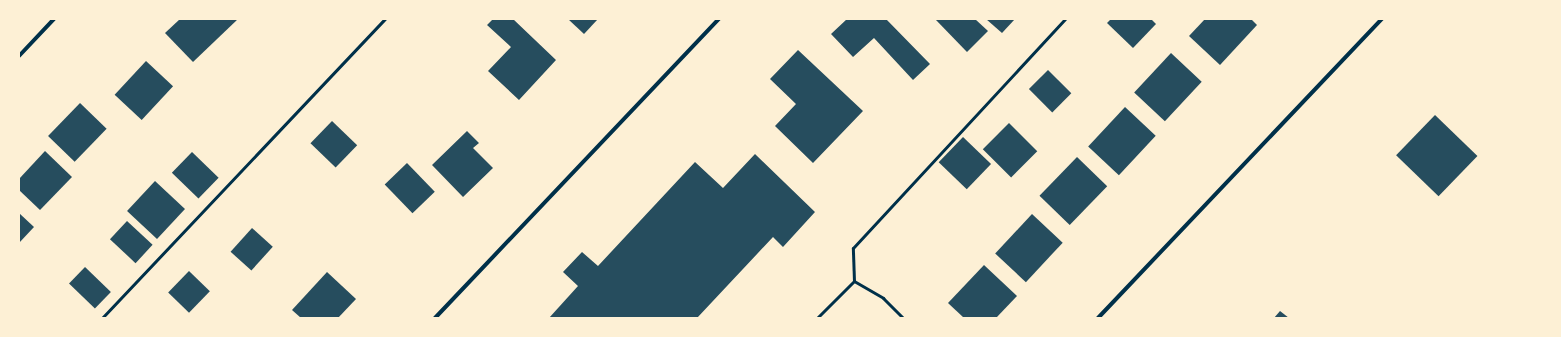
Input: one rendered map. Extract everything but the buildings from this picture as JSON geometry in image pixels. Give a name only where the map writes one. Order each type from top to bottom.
[{"type":"street","points":[[19,56],[54,19]]},
{"type":"street","points":[[435,318],[719,19]]},
{"type":"street","points":[[1098,318],[1382,19]]},
{"type":"lane","points":[[102,318],[385,19]]},
{"type":"lane","points":[[817,318],[854,281],[853,248],[1065,19]]},
{"type":"lane","points":[[854,281],[883,298],[903,318]]}]
